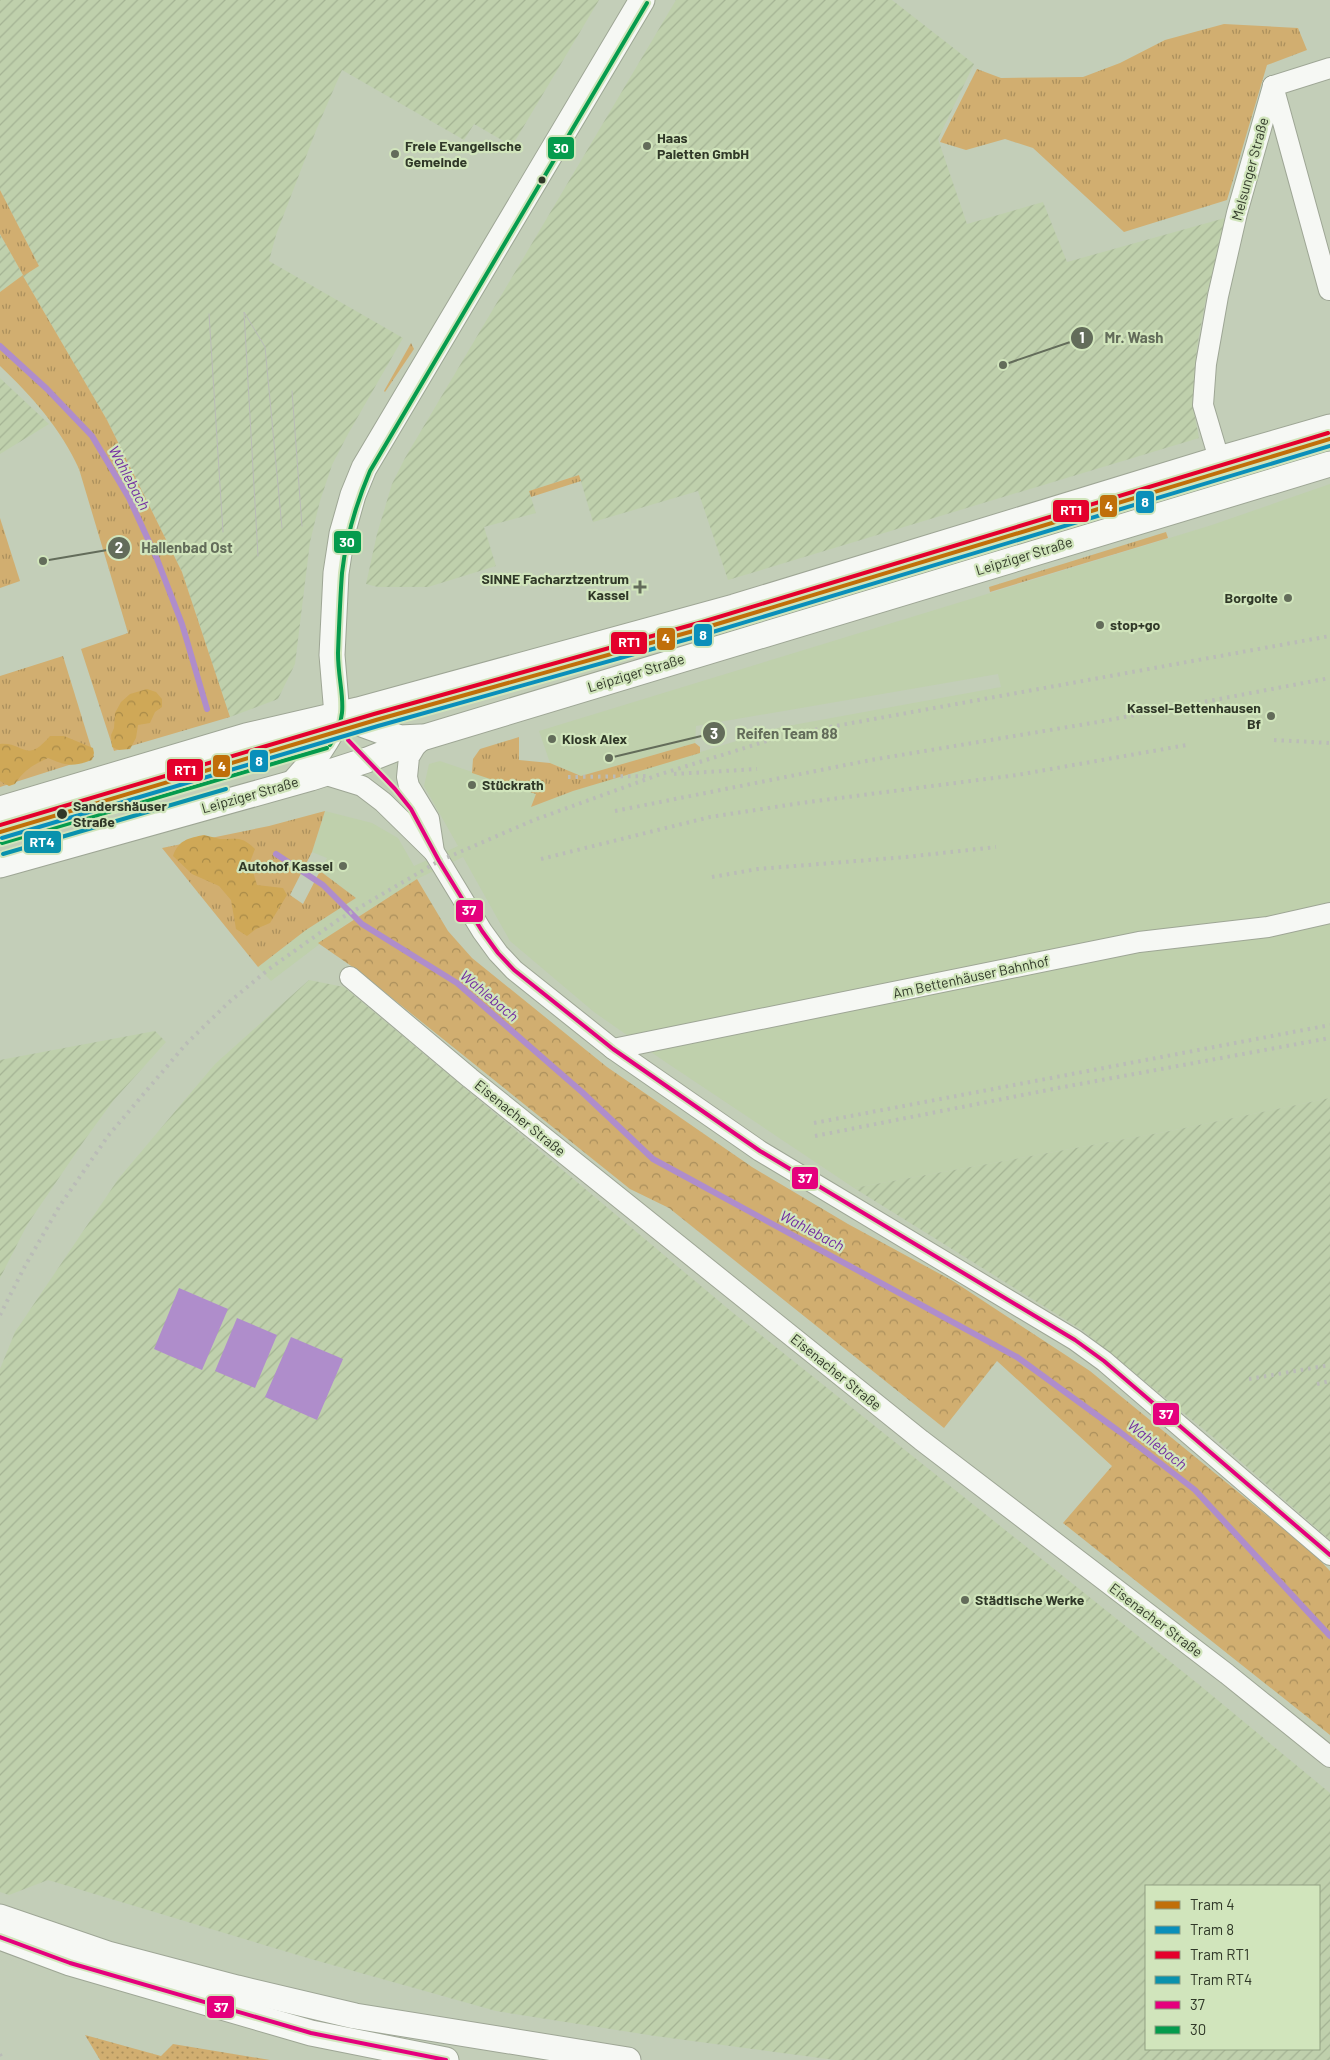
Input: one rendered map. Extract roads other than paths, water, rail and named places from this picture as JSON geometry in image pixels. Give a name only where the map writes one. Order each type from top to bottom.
[{"type":"main road","points":[[294,782],[315,758],[333,729],[337,715],[332,655],[336,573],[342,534],[360,477],[377,444],[642,0]]},
{"type":"main road","points":[[0,809],[246,736],[337,715],[734,607],[1330,427]]},
{"type":"main road","name":"Leipziger Straße","points":[[0,864],[324,774],[425,737],[1330,464]]},
{"type":"main road","points":[[337,715],[400,738],[425,737]]},
{"type":"main road","points":[[0,1917],[108,1954],[346,2014],[628,2060]]},
{"type":"main road","points":[[0,1937],[70,1963],[274,2022],[311,2032],[446,2060]]},
{"type":"street","points":[[1273,86],[1330,68]]},
{"type":"street","name":"Melsunger Straße","points":[[1273,86],[1328,290]]},
{"type":"street","name":"Melsunger Straße","points":[[1219,459],[1203,405],[1206,364],[1218,296],[1237,213],[1273,86]]},
{"type":"street","points":[[425,737],[415,747],[409,757],[407,777],[409,786],[429,819],[434,852]]},
{"type":"street","points":[[324,774],[362,786],[383,802],[434,852],[482,931],[498,953],[514,970],[612,1049],[760,1151],[1075,1340],[1104,1361],[1330,1555]]},
{"type":"street","name":"Am Bettenhäuser Bahnhof","points":[[612,1049],[1139,942],[1268,927],[1330,913]]},
{"type":"street","name":"Eisenacher Straße","points":[[350,977],[470,1078],[921,1440],[1220,1669],[1330,1757]]},
{"type":"waterway","name":"Wahlebach","points":[[0,346],[47,389],[92,436],[129,498],[157,559],[182,624],[207,709]]},
{"type":"waterway","name":"Wahlebach","points":[[276,854],[323,885],[362,924],[457,983],[582,1092],[653,1159],[1017,1357],[1120,1432],[1195,1490],[1330,1636]]},
{"type":"tram line","points":[[258,556],[244,312],[265,347],[282,528]]},
{"type":"tram line","points":[[209,314],[223,532]]},
{"type":"tram line","points":[[292,391],[302,526]]},
{"type":"tram line","name":"RT1","points":[[0,825],[374,714],[702,622],[1328,433]]},
{"type":"tram line","name":"4","points":[[0,832],[376,720],[704,628],[1330,439]]},
{"type":"tram line","name":"8","points":[[2,838],[378,726],[706,634],[1330,446]]},
{"type":"tram line","name":"RT4","points":[[3,854],[226,789]]},
{"type":"railway","points":[[0,1315],[25,1266],[59,1207],[108,1136],[186,1044],[228,1003],[269,969],[338,920],[439,861],[534,820],[658,775],[786,735],[1330,636]]},
{"type":"railway","points":[[615,811],[871,760],[1098,722],[1330,678]]},
{"type":"railway","points":[[1274,740],[1330,743]]},
{"type":"railway","points":[[541,859],[710,817],[801,803],[1017,775],[1187,745]]},
{"type":"railway","points":[[674,774],[757,769]]},
{"type":"railway","points":[[568,777],[649,776]]},
{"type":"railway","points":[[712,877],[758,869],[906,857],[996,847]]},
{"type":"railway","points":[[814,1123],[1330,1025]]},
{"type":"railway","points":[[815,1136],[1058,1088],[1330,1038]]},
{"type":"railway","points":[[1249,1379],[1330,1365]]},
{"type":"railway","points":[[1317,1384],[1330,1381]]},
{"type":"railway","points":[[0,2054],[2,2060]]},
{"type":"place","name":"Haas Paletten GmbH","points":[[647,146]]},
{"type":"place","name":"Freie Evangelische Gemeinde","points":[[395,154]]},
{"type":"place","name":"Mr. Wash","points":[[1003,365]]},
{"type":"place","name":"Hallenbad Ost","points":[[43,561]]},
{"type":"place","name":"SINNE Facharztzentrum Kassel","points":[[640,587]]},
{"type":"place","name":"Borgolte","points":[[1288,598]]},
{"type":"place","name":"stop+go","points":[[1100,625]]},
{"type":"place","name":"Kassel-Bettenhausen Bf","points":[[1271,716]]},
{"type":"place","name":"Kiosk Alex","points":[[552,739]]},
{"type":"place","name":"Reifen Team 88","points":[[609,758]]},
{"type":"place","name":"Stückrath","points":[[472,785]]},
{"type":"place","name":"Sandershäuser Straße","points":[[62,814]]},
{"type":"place","name":"Autohof Kassel","points":[[343,866]]},
{"type":"place","name":"Städtische Werke","points":[[965,1600]]}]
